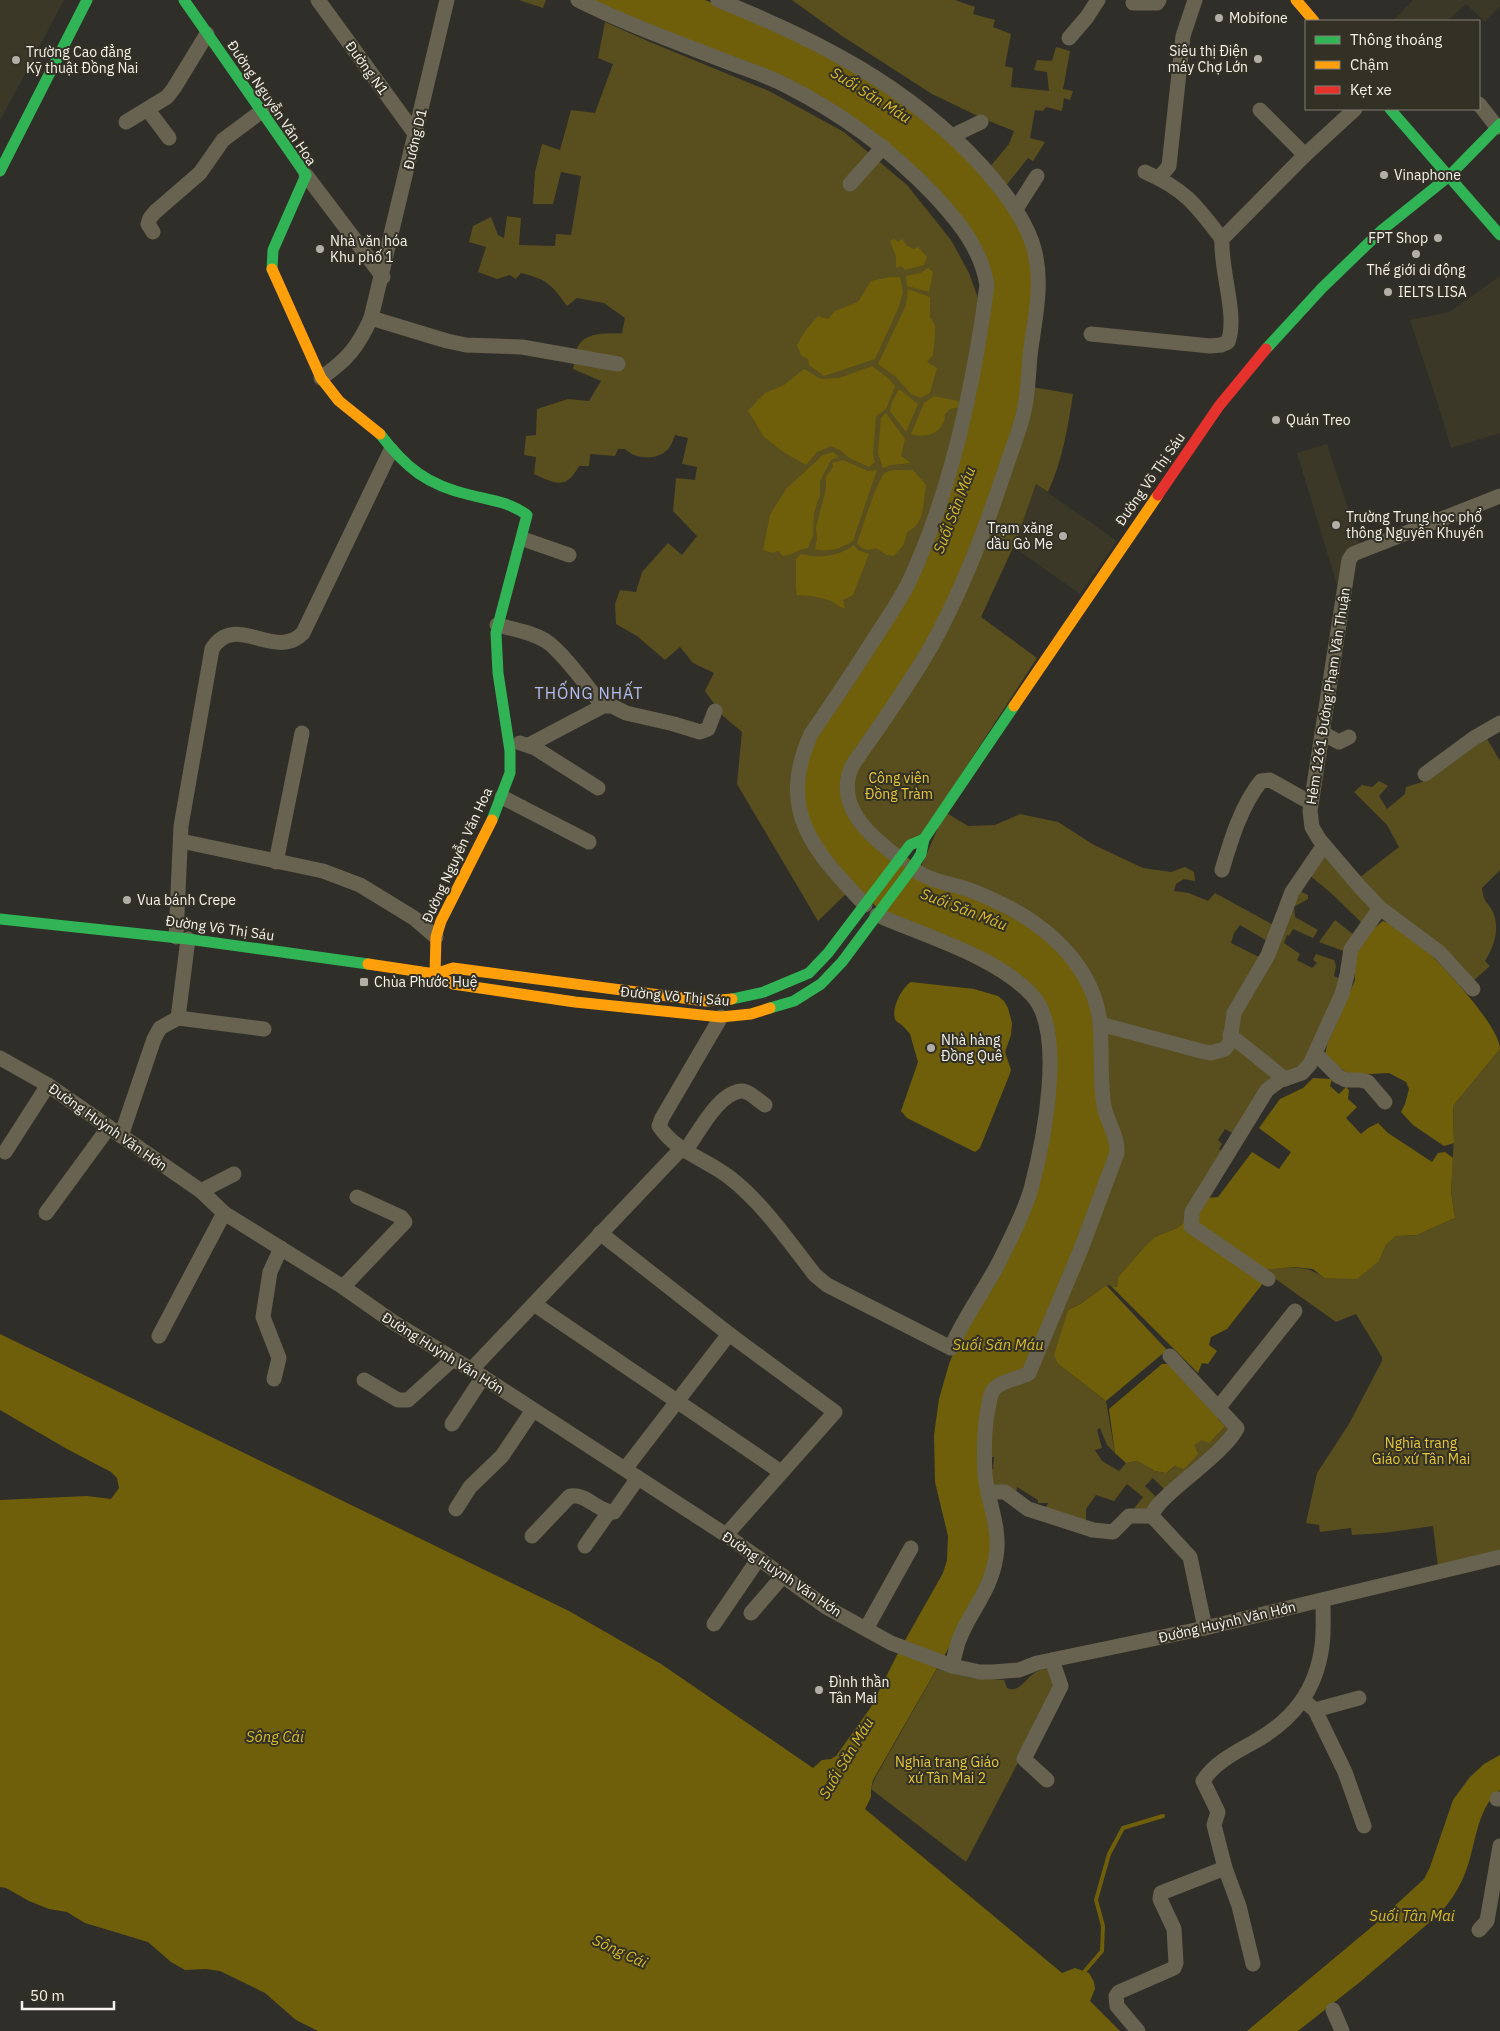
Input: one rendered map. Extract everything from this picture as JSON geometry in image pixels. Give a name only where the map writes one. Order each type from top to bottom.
[{"type":"main road","points":[[0,171],[87,0]]},
{"type":"main road","name":"Đường Nguyễn Văn Hoa","points":[[184,0],[263,110],[306,175],[273,250],[272,270],[321,378],[336,399],[375,429],[391,450],[405,464],[442,485],[460,492],[507,503],[520,508],[527,515],[513,577],[497,624],[498,673],[509,741],[510,773],[502,797],[441,920],[436,937],[435,974]]},
{"type":"main road","points":[[1296,0],[1313,20]]},
{"type":"main road","points":[[1391,110],[1500,235]]},
{"type":"main road","name":"Đường Võ Thị Sáu","points":[[0,919],[182,938],[435,974],[453,984],[575,1002],[721,1017],[751,1014],[780,1006],[801,997],[821,984],[842,962],[877,916],[906,864],[910,845],[924,839],[1219,406],[1249,368],[1322,288],[1382,230],[1448,177],[1499,125]]},
{"type":"main road","name":"Đường Võ Thị Sáu","points":[[435,974],[454,968],[665,997],[706,1001],[737,1000],[779,987],[809,973],[828,953],[865,905],[906,864]]},
{"type":"street","name":"Đường N1","points":[[318,0],[416,135]]},
{"type":"street","name":"Đường D1","points":[[321,378],[340,365],[351,354],[361,340],[371,318],[447,0]]},
{"type":"street","points":[[578,0],[612,17],[784,84],[820,104],[883,147],[920,180],[963,229],[977,250],[984,267],[987,285],[971,383],[944,487],[907,585],[812,734],[804,750],[797,780],[799,804],[807,831],[817,851],[831,870],[865,905]]},
{"type":"street","points":[[1069,38],[1088,17],[1098,0]]},
{"type":"street","points":[[1133,3],[1157,3],[1160,0]]},
{"type":"street","points":[[1091,334],[1210,346],[1228,342],[1230,318],[1222,261],[1222,239],[1183,192],[1152,175],[1169,166],[1183,36],[1195,0]]},
{"type":"street","points":[[723,1],[829,49],[904,96],[952,136],[996,181],[1016,209],[1032,242],[1037,260],[1039,281],[1038,303],[1025,410],[969,571],[932,644],[897,701],[852,766],[846,783],[848,799],[854,812],[873,836],[906,864],[940,882],[965,889],[992,900],[1041,928],[1062,946],[1085,977],[1100,1024],[1103,1100],[1118,1143],[1117,1153],[1081,1249],[1029,1372],[1021,1378],[1003,1383],[994,1389],[990,1398],[985,1431],[986,1475],[998,1535],[996,1557],[989,1585],[959,1640],[952,1666]]},
{"type":"street","points":[[126,122],[148,110],[167,96],[174,88],[207,34]]},
{"type":"street","points":[[1480,105],[1499,125]]},
{"type":"street","points":[[148,110],[169,138]]},
{"type":"street","points":[[153,232],[148,224],[155,212],[200,173],[223,140],[263,110]]},
{"type":"street","points":[[1260,110],[1305,155]]},
{"type":"street","points":[[1222,239],[1305,155],[1354,110]]},
{"type":"street","points":[[952,136],[981,122]]},
{"type":"street","points":[[850,184],[883,147]]},
{"type":"street","points":[[306,175],[382,277]]},
{"type":"street","points":[[1016,209],[1037,176]]},
{"type":"street","points":[[371,318],[466,345],[522,347],[618,364]]},
{"type":"street","points":[[178,1018],[182,938],[181,826],[212,649],[219,639],[230,634],[282,643],[294,640],[303,633],[391,450]]},
{"type":"street","name":"Hẻm 1261 Đường Phạm Văn Thuận","points":[[1473,989],[1439,952],[1380,908],[1324,845],[1312,827],[1311,803],[1349,560],[1353,554],[1500,496]]},
{"type":"street","points":[[522,539],[569,555]]},
{"type":"street","points":[[497,624],[534,636],[548,643],[574,670],[603,706]]},
{"type":"street","points":[[528,745],[603,706],[612,706],[626,713],[700,732],[708,729],[716,711]]},
{"type":"street","points":[[1425,774],[1474,738],[1500,723]]},
{"type":"street","points":[[276,862],[302,733]]},
{"type":"street","points":[[1322,734],[1339,742],[1349,737]]},
{"type":"street","points":[[509,741],[528,745],[598,788]]},
{"type":"street","points":[[1222,870],[1234,831],[1255,788],[1261,781],[1270,780],[1311,803]]},
{"type":"street","points":[[502,797],[589,842]]},
{"type":"street","points":[[181,841],[323,871],[360,885],[414,918],[436,937]]},
{"type":"street","points":[[1100,1024],[1211,1052],[1225,1049],[1230,1042],[1234,1013],[1268,955],[1292,892],[1324,845]]},
{"type":"street","points":[[1268,1278],[1191,1226],[1191,1215],[1260,1099],[1272,1084],[1302,1073],[1307,1069],[1316,1054],[1342,994],[1348,975],[1351,948],[1380,908]]},
{"type":"street","points":[[721,1017],[659,1126],[683,1150],[730,1178],[746,1192],[815,1275],[826,1285],[951,1348],[1004,1253],[1031,1190],[1049,1089],[1050,1052],[1048,1029],[1043,1012],[1033,996],[1003,971],[984,960],[877,916]]},
{"type":"street","points":[[46,1212],[115,1131],[160,1028],[178,1018],[264,1029]]},
{"type":"street","points":[[1230,1035],[1285,1079]]},
{"type":"street","points":[[1316,1054],[1338,1076],[1346,1080],[1368,1082],[1385,1102]]},
{"type":"street","name":"Đường Huỳnh Văn Hớn","points":[[0,1058],[48,1085],[115,1131],[201,1191],[224,1213],[343,1287],[452,1360],[477,1374],[726,1535],[826,1607],[891,1643],[952,1666],[980,1672],[1019,1670],[1052,1660],[1205,1628],[1500,1557]]},
{"type":"street","points":[[5,1152],[48,1085]]},
{"type":"street","points":[[452,1424],[477,1374],[534,1304],[600,1233],[683,1150],[727,1096],[741,1091],[746,1092],[765,1105]]},
{"type":"street","points":[[201,1191],[234,1174]]},
{"type":"street","points":[[343,1287],[404,1222],[401,1217],[357,1197]]},
{"type":"street","points":[[159,1336],[224,1213]]},
{"type":"street","points":[[600,1233],[729,1334],[835,1412],[726,1535]]},
{"type":"street","points":[[274,1379],[279,1358],[263,1317],[270,1272],[281,1248]]},
{"type":"street","points":[[534,1304],[782,1472]]},
{"type":"street","points":[[1219,1407],[1296,1311]]},
{"type":"street","points":[[625,1470],[729,1334]]},
{"type":"street","points":[[1152,1516],[1156,1507],[1172,1490],[1214,1454],[1237,1428],[1170,1356]]},
{"type":"street","points":[[364,1380],[398,1400],[404,1401],[408,1400],[452,1360]]},
{"type":"street","points":[[456,1510],[470,1487],[502,1456],[533,1410]]},
{"type":"street","points":[[532,1536],[570,1496],[582,1498],[609,1512],[614,1512],[638,1478]]},
{"type":"street","points":[[989,1492],[1005,1492],[1028,1509],[1099,1531],[1113,1532],[1129,1516],[1152,1516],[1190,1557],[1205,1628]]},
{"type":"street","points":[[585,1546],[609,1512]]},
{"type":"street","points":[[866,1629],[911,1548]]},
{"type":"street","points":[[714,1624],[760,1558]]},
{"type":"street","points":[[751,1613],[782,1577]]},
{"type":"street","points":[[1253,1964],[1239,1906],[1225,1868],[1214,1825],[1218,1812],[1203,1781],[1230,1756],[1278,1728],[1304,1700],[1312,1683],[1322,1646],[1323,1600]]},
{"type":"street","points":[[1047,1780],[1024,1759],[1061,1686],[1052,1660]]},
{"type":"street","points":[[1315,1710],[1359,1698]]},
{"type":"street","points":[[1304,1700],[1315,1710],[1350,1782],[1364,1826]]},
{"type":"street","points":[[1480,1930],[1486,1921],[1500,1846]]},
{"type":"street","points":[[1138,2031],[1117,2006],[1116,1996],[1119,1992],[1174,1968],[1176,1963],[1174,1928],[1160,1899],[1161,1893],[1225,1868]]},
{"type":"street","points":[[1333,2010],[1342,2031]]},
{"type":"shaded area","name":"Trường Cao đẳng Kỹ thuật Đồng Nai","points":[[0,0],[64,0],[0,121]]},
{"type":"shaded area","points":[[1413,0],[1500,0],[1500,6],[1485,22],[1466,4],[1448,20],[1394,20]]},
{"type":"shaded area","points":[[1500,276],[1500,433],[1451,448],[1410,320],[1449,312]]},
{"type":"shaded area","name":"Trường Trung học phổ thông Nguyễn Khuyến","points":[[1327,444],[1361,547],[1340,595],[1297,453]]},
{"type":"shaded area","name":"Trạm xăng dầu Gò Me","points":[[1036,484],[1117,541],[1080,594],[1013,547]]},
{"type":"green space","points":[[519,0],[546,0],[543,8]]},
{"type":"green space","points":[[792,0],[955,0],[975,7],[973,14],[995,20],[993,27],[1011,34],[1005,66],[1013,68],[1011,87],[1049,91],[1047,72],[1034,70],[1037,60],[1052,61],[1056,47],[1070,51],[1063,89],[1073,91],[1070,100],[1064,98],[1062,111],[1046,107],[1043,111],[1035,110],[1030,138],[1045,142],[1033,161],[1028,158],[1005,187],[989,168],[1009,144],[1014,131],[932,94],[842,36]]},
{"type":"green space","points":[[605,22],[769,91],[844,132],[907,185],[951,240],[969,273],[978,298],[965,383],[950,445],[927,525],[900,585],[867,641],[846,894],[818,921],[737,784],[742,732],[723,716],[705,691],[714,673],[693,663],[680,647],[665,660],[637,636],[616,624],[615,604],[620,590],[636,592],[642,572],[668,543],[682,555],[697,536],[673,511],[676,478],[695,480],[697,467],[682,464],[688,438],[675,435],[668,449],[662,454],[652,457],[640,457],[625,449],[618,449],[615,456],[590,454],[589,466],[579,466],[570,479],[565,482],[554,482],[534,474],[536,457],[524,455],[526,436],[536,435],[537,409],[568,399],[589,401],[601,381],[573,369],[578,346],[582,341],[592,336],[622,333],[625,318],[604,303],[577,298],[567,306],[548,284],[521,273],[516,279],[510,275],[497,279],[478,272],[486,247],[469,242],[473,226],[491,217],[498,235],[504,238],[507,216],[521,218],[519,245],[555,246],[556,234],[571,235],[581,176],[561,172],[553,204],[533,204],[535,172],[542,144],[560,150],[571,110],[595,113],[613,64],[598,58]]},
{"type":"green space","name":"Công viên Đồng Tràm","points":[[1032,387],[1073,394],[1064,444],[1048,492],[1036,484],[1016,541],[981,617],[1037,658],[923,833],[898,852],[858,810],[851,785]]},
{"type":"green space","points":[[1486,737],[1500,761],[1500,870],[1482,888],[1485,899],[1493,912],[1496,925],[1495,938],[1485,961],[1490,966],[1472,982],[1383,904],[1359,878],[1399,847],[1387,825],[1354,792],[1362,785],[1372,787],[1379,781],[1388,786],[1379,796],[1387,809],[1405,794],[1406,787],[1422,782]]},
{"type":"green space","points":[[945,812],[968,826],[995,825],[1020,814],[1058,822],[1094,845],[1143,868],[1171,872],[1185,867],[1194,872],[1195,881],[1184,879],[1176,884],[1174,891],[1189,893],[1208,901],[1215,893],[1275,926],[1269,942],[1240,925],[1234,933],[1231,943],[1261,958],[1226,1030],[1276,1078],[1234,1134],[1225,1129],[1218,1140],[1222,1144],[1219,1149],[1223,1152],[1186,1221],[1177,1228],[1155,1237],[1146,1245],[1118,1277],[1117,1287],[1106,1285],[1082,1303],[1068,1310],[1063,1328],[1058,1364],[1106,1401],[1115,1453],[1107,1445],[1100,1428],[1097,1430],[1102,1448],[1095,1450],[1102,1461],[1119,1471],[1126,1463],[1137,1461],[1155,1471],[1166,1473],[1176,1466],[1193,1445],[1225,1426],[1219,1420],[1223,1417],[1229,1432],[1184,1473],[1164,1489],[1153,1478],[1145,1486],[1156,1497],[1147,1509],[1132,1511],[1143,1497],[1127,1484],[1114,1501],[1096,1495],[1086,1509],[1086,1521],[1045,1510],[1048,1503],[1038,1503],[1038,1500],[1017,1487],[1016,1497],[991,1489],[989,1469],[993,1469],[994,1457],[990,1457],[994,1400],[1109,1110],[1103,1020],[920,869]]},
{"type":"green space","points":[[1325,852],[1375,908],[1363,924],[1308,874]]},
{"type":"green space","points":[[1298,890],[1308,895],[1308,899],[1294,907],[1295,917],[1318,930],[1313,938],[1293,929],[1289,936],[1287,935],[1284,943],[1300,954],[1297,960],[1312,968],[1317,963],[1313,960],[1316,954],[1334,960],[1336,966],[1334,976],[1342,980],[1306,1064],[1286,1074],[1235,1033],[1236,1026]]},
{"type":"green space","points":[[1335,920],[1354,935],[1346,952],[1319,942]]},
{"type":"green space","name":"Nghĩa trang Giáo xứ Tân Mai","points":[[1500,1049],[1500,1552],[1438,1567],[1433,1526],[1352,1535],[1351,1528],[1320,1532],[1319,1525],[1306,1523],[1317,1473],[1349,1424],[1382,1361],[1382,1357],[1356,1314],[1336,1322],[1263,1270],[1302,1268],[1317,1273],[1324,1278],[1379,1261],[1386,1245],[1396,1236],[1417,1235],[1455,1218],[1451,1192],[1454,1134],[1453,1106]]},
{"type":"green space","name":"Nghĩa trang Giáo xứ Tân Mai 2","points":[[937,1669],[972,1678],[1004,1680],[1007,1688],[1012,1689],[1020,1686],[1034,1673],[1043,1669],[1051,1669],[1058,1686],[966,1862],[871,1789],[875,1778]]},
{"type":"water","name":"Sông Cái","points":[[587,0],[705,0],[767,23],[827,54],[935,126],[994,186],[1028,244],[1035,281],[1020,408],[973,549],[929,640],[848,763],[862,831],[972,896],[1037,931],[1071,963],[1089,999],[1113,1152],[1026,1369],[985,1397],[994,1539],[991,1561],[955,1637],[873,1780],[871,1797],[865,1809],[1062,1973],[1075,1968],[1089,1973],[1094,1982],[1095,1989],[1090,2001],[1120,2031],[318,2031],[296,2020],[265,1993],[220,1971],[206,1969],[185,1970],[171,1962],[148,1942],[85,1923],[67,1912],[49,1909],[29,1901],[6,1888],[0,1887],[0,1500],[87,1496],[111,1499],[119,1488],[117,1478],[111,1472],[0,1410],[0,1334],[569,1611],[661,1664],[813,1768],[822,1760],[831,1759],[836,1756],[871,1707],[899,1651],[943,1573],[947,1560],[948,1536],[935,1482],[934,1435],[939,1399],[949,1364],[959,1340],[1008,1256],[1054,1090],[1036,993],[883,914],[821,849],[803,804],[808,751],[910,588],[980,358],[981,247],[852,120]]},
{"type":"water","points":[[894,239],[898,242],[902,239],[907,246],[914,249],[918,247],[927,257],[924,265],[905,270],[901,266],[896,268],[896,256],[890,241]]},
{"type":"water","points":[[928,268],[933,272],[929,292],[907,286],[906,276],[920,273]]},
{"type":"water","points":[[900,277],[903,292],[898,309],[875,359],[824,376],[809,365],[808,359],[801,355],[797,345],[805,331],[818,316],[828,319],[835,311],[858,302],[871,281]]},
{"type":"water","points":[[908,289],[930,297],[930,317],[935,325],[933,355],[927,362],[937,368],[930,393],[920,398],[911,394],[895,376],[878,364],[906,305]]},
{"type":"water","points":[[872,366],[895,386],[886,409],[876,416],[873,454],[875,462],[869,467],[849,458],[840,450],[831,446],[817,452],[806,465],[785,453],[764,437],[748,411],[765,393],[784,385],[804,369],[821,379],[839,378]]},
{"type":"water","points":[[899,389],[918,404],[906,432],[890,411],[892,402]]},
{"type":"water","points":[[934,396],[958,401],[960,407],[950,409],[945,414],[942,426],[934,433],[923,436],[911,434],[924,403]]},
{"type":"water","points":[[886,413],[905,439],[901,456],[911,463],[891,465],[883,468],[878,453],[881,418]]},
{"type":"water","points":[[833,452],[839,457],[831,460],[820,481],[820,495],[814,513],[813,535],[808,548],[783,556],[778,551],[773,553],[763,550],[770,515],[786,489],[823,455]]},
{"type":"water","points":[[843,460],[868,471],[877,470],[853,541],[835,549],[815,549],[817,539],[816,527],[826,489],[826,477],[833,467],[832,463]]},
{"type":"water","points":[[913,470],[926,485],[920,518],[917,524],[907,532],[904,544],[894,556],[887,555],[876,548],[868,550],[861,548],[857,544],[869,506],[885,473]]},
{"type":"water","points":[[854,545],[858,550],[869,554],[853,595],[843,600],[845,608],[823,598],[797,595],[796,559],[801,554],[829,556],[842,552]]},
{"type":"water","points":[[1383,921],[1404,931],[1444,968],[1475,1005],[1497,1037],[1500,1049],[1453,1106],[1454,1143],[1444,1146],[1413,1125],[1401,1112],[1409,1089],[1406,1082],[1389,1073],[1352,1075],[1338,1067],[1325,1055],[1327,1045],[1355,980],[1354,961],[1359,946],[1372,930]]},
{"type":"water","points":[[911,982],[974,989],[998,996],[1008,1008],[1012,1023],[1011,1035],[1005,1052],[1011,1070],[980,1148],[975,1152],[907,1118],[901,1111],[918,1062],[910,1034],[896,1021],[894,1012],[900,994]]},
{"type":"water","points":[[1313,1078],[1332,1079],[1330,1086],[1339,1094],[1346,1087],[1349,1090],[1348,1099],[1357,1107],[1346,1118],[1361,1134],[1378,1123],[1388,1133],[1432,1162],[1438,1153],[1445,1152],[1453,1158],[1451,1192],[1455,1218],[1417,1235],[1396,1236],[1386,1245],[1379,1261],[1357,1279],[1324,1278],[1313,1269],[1294,1267],[1263,1270],[1195,1223],[1205,1198],[1218,1197],[1252,1152],[1279,1169],[1291,1152],[1259,1128],[1280,1099],[1303,1088]]},
{"type":"water","points":[[1186,1221],[1264,1282],[1227,1329],[1211,1337],[1209,1345],[1217,1351],[1208,1364],[1202,1363],[1198,1373],[1111,1286],[1117,1287],[1118,1277],[1155,1237],[1177,1228]]},
{"type":"water","points":[[1106,1285],[1167,1350],[1106,1401],[1058,1364],[1054,1355],[1068,1310],[1082,1303]]},
{"type":"water","points":[[1162,1364],[1170,1364],[1215,1412],[1225,1426],[1209,1443],[1202,1440],[1194,1445],[1198,1454],[1184,1469],[1175,1466],[1166,1473],[1155,1471],[1137,1461],[1126,1463],[1115,1453],[1109,1409]]},
{"type":"water","name":"Suối Tân Mai","points":[[1500,1755],[1500,1790],[1492,1798],[1481,1818],[1464,1876],[1453,1897],[1442,1911],[1360,1982],[1298,2031],[1247,2031],[1374,1925],[1424,1879],[1453,1800],[1470,1777],[1484,1764]]},
{"type":"waterway","points":[[1084,1972],[1102,1951],[1103,1926],[1096,1900],[1109,1854],[1123,1828],[1163,1816]]},
{"type":"traffic: fast","points":[[0,171],[87,0]]},
{"type":"traffic: fast","points":[[184,0],[306,175],[273,250],[272,269]]},
{"type":"traffic: fast","points":[[1391,110],[1500,235]]},
{"type":"traffic: fast","points":[[1266,349],[1322,288],[1382,230],[1448,177],[1500,124]]},
{"type":"traffic: fast","points":[[380,434],[409,466],[429,480],[455,491],[507,504],[527,515],[496,633],[498,673],[510,751],[510,773],[492,820]]},
{"type":"traffic: fast","points":[[770,1008],[794,1001],[821,984],[842,962],[912,868],[921,854],[924,839],[1014,706]]},
{"type":"traffic: fast","points":[[732,999],[764,992],[809,973],[828,953],[910,845],[924,839]]},
{"type":"traffic: fast","points":[[0,919],[188,939],[368,964]]},
{"type":"traffic: slow","points":[[1296,0],[1313,20]]},
{"type":"traffic: slow","points":[[272,269],[321,378],[339,401],[380,434]]},
{"type":"traffic: slow","points":[[1014,706],[1158,495]]},
{"type":"traffic: slow","points":[[435,974],[436,937],[441,921],[492,820]]},
{"type":"traffic: slow","points":[[368,964],[435,974],[453,984],[575,1002],[721,1017],[751,1014],[770,1008]]},
{"type":"traffic: slow","points":[[435,974],[453,968],[706,1001],[732,999]]},
{"type":"traffic: jam","points":[[1158,495],[1219,406],[1266,349]]},
{"type":"place","name":"Mobifone","points":[[1219,18]]},
{"type":"place","name":"Siêu thị Điện máy Chợ Lớn","points":[[1258,59]]},
{"type":"place","name":"Trường Cao đẳng Kỹ thuật Đồng Nai","points":[[16,60]]},
{"type":"place","name":"Vinaphone","points":[[1384,175]]},
{"type":"place","name":"FPT Shop","points":[[1438,238]]},
{"type":"place","name":"Nhà văn hóa Khu phố 1","points":[[320,249]]},
{"type":"place","name":"Thế giới di động","points":[[1416,254]]},
{"type":"place","name":"IELTS LISA","points":[[1388,292]]},
{"type":"place","name":"Quán Treo","points":[[1276,420]]},
{"type":"place","name":"Trường Trung học phổ thông Nguyễn Khuyến","points":[[1336,525]]},
{"type":"place","name":"Trạm xăng dầu Gò Me","points":[[1063,536]]},
{"type":"place","name":"Vua bánh Crepe","points":[[127,900]]},
{"type":"place","name":"Chùa Phước Huệ","points":[[364,982]]},
{"type":"place","name":"Nhà hàng Đồng Quê","points":[[931,1048]]},
{"type":"place","name":"Đình thần Tân Mai","points":[[819,1690]]},
{"type":"district","name":"THỐNG NHẤT","points":[[589,693]]},
{"type":"water label","name":"Suối Săn Máu","points":[[871,95]]},
{"type":"water label","name":"Suối Săn Máu","points":[[954,510]]},
{"type":"water label","name":"Suối Săn Máu","points":[[964,909]]},
{"type":"water label","name":"Suối Săn Máu","points":[[998,1344]]},
{"type":"water label","name":"Suối Săn Máu","points":[[846,1758]]}]
